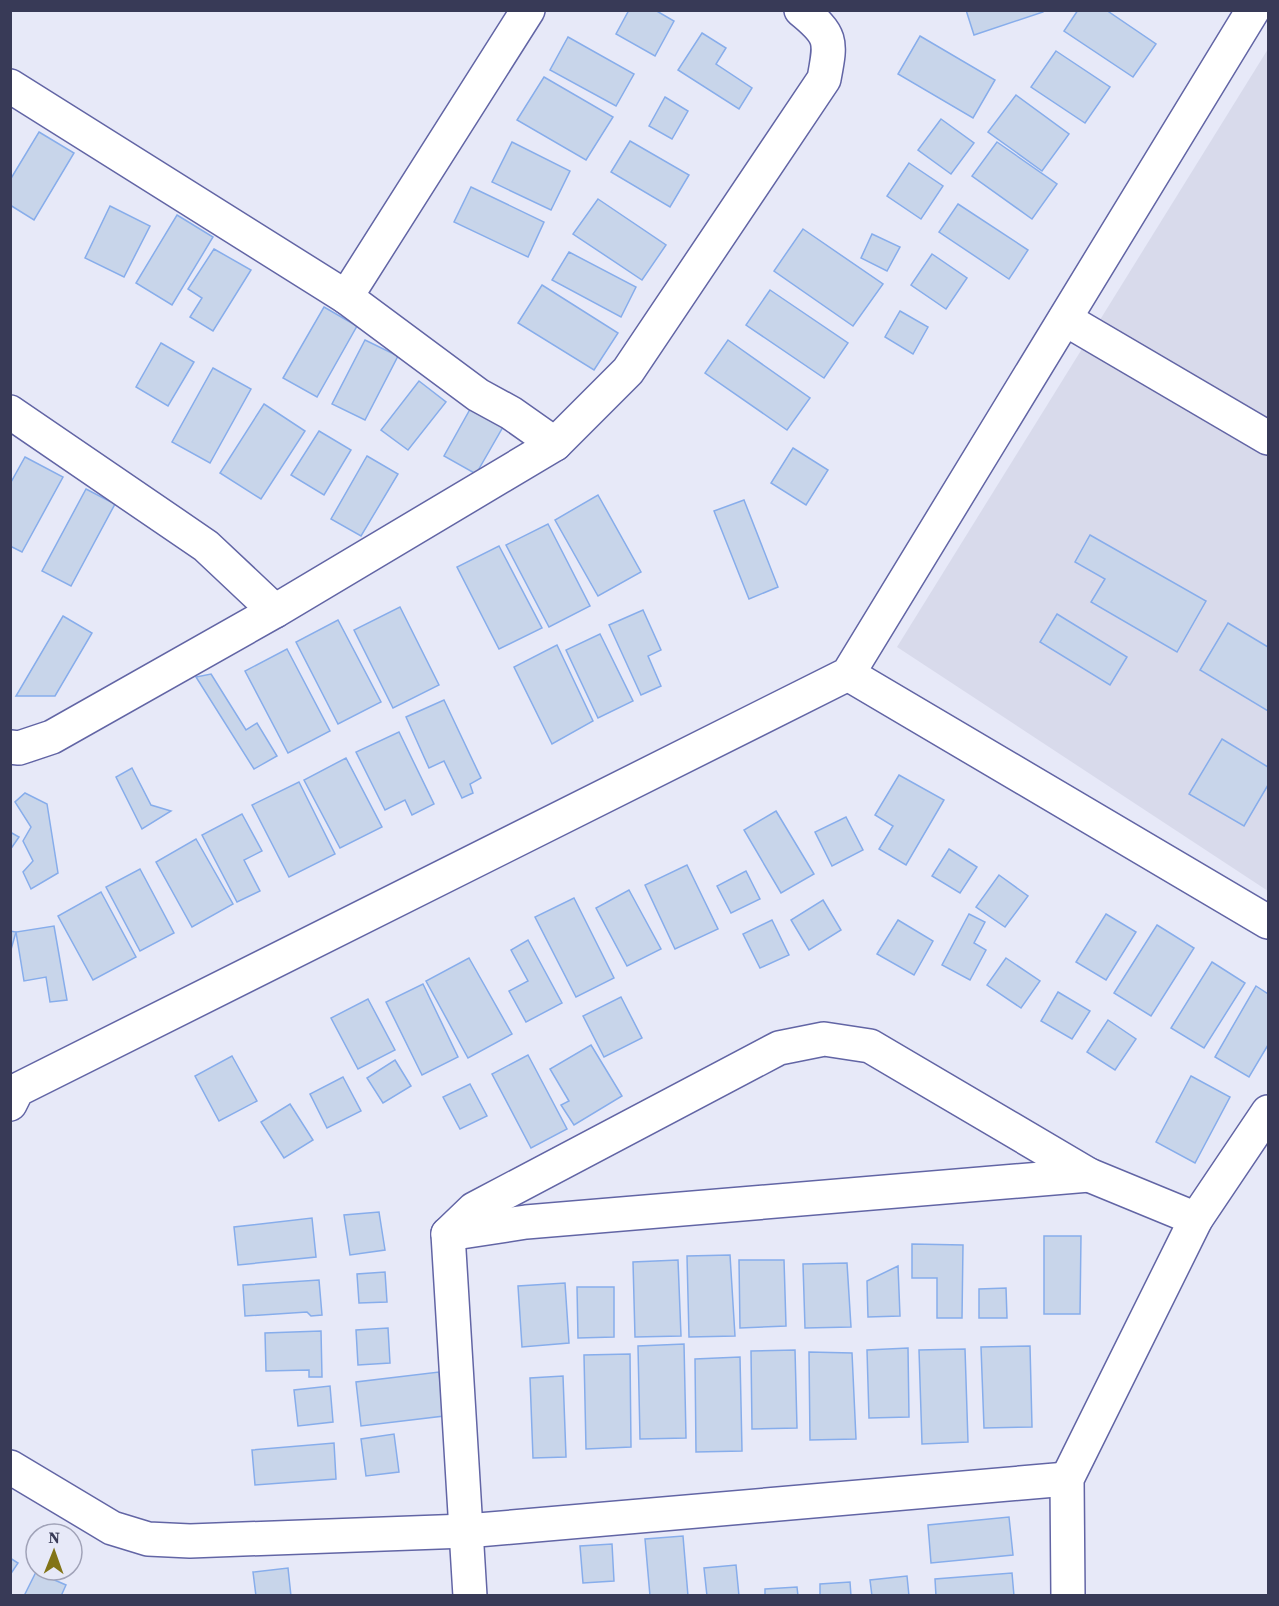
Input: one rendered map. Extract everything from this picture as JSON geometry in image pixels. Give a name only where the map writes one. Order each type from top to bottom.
[{"type":"street","points":[[346,297],[528,10]]},
{"type":"street","points":[[10,747],[19,748],[52,736],[275,611],[555,444],[628,371],[824,79],[830,45],[820,25],[801,10]]},
{"type":"street","points":[[13,1094],[848,674],[1253,10]]},
{"type":"street","points":[[10,86],[346,297],[478,395],[511,413],[555,444]]},
{"type":"street","points":[[1065,319],[1269,438]]},
{"type":"street","points":[[10,412],[206,546],[275,611]]},
{"type":"street","points":[[848,674],[1269,922]]},
{"type":"street","points":[[471,1596],[448,1234],[474,1209],[778,1048],[824,1039],[870,1046],[1089,1175],[1196,1219]]},
{"type":"street","points":[[1068,1596],[1066,1479],[1196,1219],[1269,1112]]},
{"type":"street","points":[[448,1234],[526,1222],[1089,1175]]},
{"type":"street","points":[[10,1467],[112,1528],[148,1539],[190,1541],[466,1531],[1066,1479]]},
{"type":"shaded area","points":[[1268,49],[1268,891],[897,647]]},
{"type":"building","points":[[629,10],[655,10],[674,21],[655,56],[616,34]]},
{"type":"building","points":[[966,10],[1043,10],[1043,12],[974,35]]},
{"type":"building","points":[[1078,10],[1106,10],[1156,44],[1133,77],[1064,31]]},
{"type":"building","points":[[702,33],[726,48],[716,64],[752,88],[739,109],[678,70]]},
{"type":"building","points":[[920,36],[995,80],[973,118],[898,74]]},
{"type":"building","points":[[568,37],[634,74],[616,106],[550,70]]},
{"type":"building","points":[[1056,51],[1110,87],[1085,123],[1031,87]]},
{"type":"building","points":[[544,77],[613,117],[586,160],[517,120]]},
{"type":"building","points":[[1016,95],[1069,134],[1042,171],[988,132]]},
{"type":"building","points":[[665,97],[688,111],[672,139],[649,126]]},
{"type":"building","points":[[941,119],[974,143],[951,174],[918,150]]},
{"type":"building","points":[[39,132],[74,153],[34,220],[10,205],[10,180]]},
{"type":"building","points":[[630,141],[689,175],[670,207],[611,172]]},
{"type":"building","points":[[512,142],[570,171],[551,210],[492,182]]},
{"type":"building","points":[[997,142],[1057,184],[1032,219],[972,176]]},
{"type":"building","points":[[909,163],[943,186],[921,219],[887,196]]},
{"type":"building","points":[[471,187],[544,222],[528,257],[454,222]]},
{"type":"building","points":[[598,199],[666,245],[642,280],[573,234]]},
{"type":"building","points":[[958,204],[1028,250],[1009,279],[939,232]]},
{"type":"building","points":[[110,206],[150,226],[124,277],[85,258]]},
{"type":"building","points":[[177,215],[213,237],[172,305],[136,283]]},
{"type":"building","points":[[803,229],[883,284],[853,326],[774,271]]},
{"type":"building","points":[[872,234],[900,247],[887,271],[861,258]]},
{"type":"building","points":[[214,249],[251,270],[213,331],[190,317],[202,298],[188,289]]},
{"type":"building","points":[[569,252],[636,287],[621,317],[552,280]]},
{"type":"building","points":[[932,254],[967,278],[946,309],[911,285]]},
{"type":"building","points":[[542,285],[618,333],[594,370],[518,323]]},
{"type":"building","points":[[770,290],[848,343],[824,378],[746,325]]},
{"type":"building","points":[[324,307],[357,326],[317,397],[283,378]]},
{"type":"building","points":[[900,311],[928,327],[913,354],[885,337]]},
{"type":"building","points":[[365,340],[398,356],[365,420],[332,404]]},
{"type":"building","points":[[728,340],[810,398],[787,430],[705,373]]},
{"type":"building","points":[[161,343],[194,362],[168,406],[136,387]]},
{"type":"building","points":[[213,368],[251,389],[210,463],[172,442]]},
{"type":"building","points":[[419,381],[446,402],[408,450],[381,430]]},
{"type":"building","points":[[478,395],[511,413],[476,474],[444,456]]},
{"type":"building","points":[[264,404],[305,431],[261,499],[220,473]]},
{"type":"building","points":[[319,431],[351,450],[324,495],[291,475]]},
{"type":"building","points":[[793,448],[828,470],[806,505],[771,483]]},
{"type":"building","points":[[367,456],[398,474],[361,536],[331,519]]},
{"type":"building","points":[[25,457],[63,477],[22,552],[10,546],[10,484]]},
{"type":"building","points":[[86,489],[115,504],[71,586],[42,571]]},
{"type":"building","points":[[598,495],[641,572],[598,596],[555,520]]},
{"type":"building","points":[[744,500],[778,587],[749,599],[714,511]]},
{"type":"building","points":[[548,524],[590,606],[549,627],[506,545]]},
{"type":"building","points":[[1090,535],[1206,601],[1177,652],[1091,602],[1105,579],[1075,562]]},
{"type":"building","points":[[499,546],[542,628],[499,649],[457,567]]},
{"type":"building","points":[[400,607],[439,685],[393,708],[354,630]]},
{"type":"building","points":[[643,610],[661,650],[648,656],[661,686],[641,695],[609,625]]},
{"type":"building","points":[[1057,614],[1127,657],[1110,685],[1040,642]]},
{"type":"building","points":[[63,616],[92,633],[55,696],[16,696]]},
{"type":"building","points":[[338,620],[381,702],[338,724],[296,642]]},
{"type":"building","points":[[1228,623],[1268,647],[1268,711],[1200,670]]},
{"type":"building","points":[[600,634],[633,701],[598,718],[566,650]]},
{"type":"building","points":[[557,645],[593,721],[552,744],[514,667]]},
{"type":"building","points":[[287,649],[330,731],[288,753],[245,671]]},
{"type":"building","points":[[211,674],[246,730],[257,723],[277,756],[254,769],[196,677]]},
{"type":"building","points":[[444,700],[481,778],[470,784],[473,793],[462,798],[444,761],[429,768],[406,717]]},
{"type":"building","points":[[399,732],[434,804],[412,815],[405,800],[385,810],[356,752]]},
{"type":"building","points":[[1222,739],[1268,767],[1268,785],[1244,826],[1189,794]]},
{"type":"building","points":[[346,758],[382,827],[340,848],[304,780]]},
{"type":"building","points":[[132,768],[151,805],[171,811],[142,829],[116,777]]},
{"type":"building","points":[[899,775],[944,800],[906,865],[879,849],[893,826],[875,815]]},
{"type":"building","points":[[299,782],[335,854],[289,877],[252,805]]},
{"type":"building","points":[[25,793],[47,804],[58,873],[31,889],[23,872],[33,861],[23,841],[31,827],[15,802]]},
{"type":"building","points":[[776,811],[814,874],[781,893],[744,830]]},
{"type":"building","points":[[242,814],[262,851],[244,860],[260,891],[237,902],[202,835]]},
{"type":"building","points":[[846,817],[863,850],[832,866],[815,832]]},
{"type":"building","points":[[10,832],[19,837],[10,850]]},
{"type":"building","points":[[196,839],[233,904],[192,927],[156,862]]},
{"type":"building","points":[[949,849],[977,867],[960,893],[932,876]]},
{"type":"building","points":[[687,865],[718,929],[675,949],[645,885]]},
{"type":"building","points":[[140,869],[174,933],[140,951],[106,887]]},
{"type":"building","points":[[746,871],[760,899],[731,913],[717,886]]},
{"type":"building","points":[[999,875],[1028,896],[1005,927],[976,907]]},
{"type":"building","points":[[629,890],[661,949],[627,966],[596,908]]},
{"type":"building","points":[[101,892],[136,957],[93,980],[58,916]]},
{"type":"building","points":[[574,898],[614,978],[576,997],[535,917]]},
{"type":"building","points":[[823,900],[841,930],[809,950],[791,920]]},
{"type":"building","points":[[969,914],[985,922],[974,943],[986,950],[970,980],[942,965]]},
{"type":"building","points":[[1106,914],[1136,932],[1106,980],[1076,962]]},
{"type":"building","points":[[772,920],[789,955],[760,968],[743,934]]},
{"type":"building","points":[[898,920],[933,941],[914,975],[877,954]]},
{"type":"building","points":[[1157,925],[1194,948],[1151,1016],[1114,993]]},
{"type":"building","points":[[54,926],[67,1000],[50,1002],[46,977],[24,981],[16,932]]},
{"type":"building","points":[[10,931],[16,932],[10,953]]},
{"type":"building","points":[[528,940],[562,1003],[526,1022],[509,991],[528,981],[511,950]]},
{"type":"building","points":[[469,958],[512,1034],[468,1058],[426,981]]},
{"type":"building","points":[[1006,958],[1040,981],[1021,1008],[987,985]]},
{"type":"building","points":[[1212,962],[1245,983],[1204,1048],[1171,1028]]},
{"type":"building","points":[[423,984],[458,1057],[422,1075],[386,1002]]},
{"type":"building","points":[[1256,986],[1268,994],[1268,1045],[1249,1077],[1215,1057]]},
{"type":"building","points":[[1058,992],[1090,1011],[1072,1039],[1041,1021]]},
{"type":"building","points":[[621,997],[642,1038],[604,1057],[583,1016]]},
{"type":"building","points":[[368,999],[395,1050],[358,1069],[331,1018]]},
{"type":"building","points":[[1108,1020],[1136,1039],[1115,1070],[1087,1052]]},
{"type":"building","points":[[591,1045],[622,1096],[574,1125],[561,1105],[569,1101],[550,1069]]},
{"type":"building","points":[[528,1055],[567,1129],[531,1148],[492,1074]]},
{"type":"building","points":[[232,1056],[257,1101],[219,1121],[195,1076]]},
{"type":"building","points":[[395,1060],[411,1086],[383,1103],[367,1078]]},
{"type":"building","points":[[1191,1076],[1230,1097],[1195,1163],[1156,1142]]},
{"type":"building","points":[[343,1077],[361,1111],[327,1128],[310,1094]]},
{"type":"building","points":[[470,1084],[487,1116],[460,1129],[443,1097]]},
{"type":"building","points":[[290,1104],[313,1140],[284,1158],[261,1122]]},
{"type":"building","points":[[379,1212],[385,1250],[350,1255],[344,1215]]},
{"type":"building","points":[[312,1218],[316,1257],[238,1265],[234,1227]]},
{"type":"building","points":[[1044,1236],[1081,1236],[1080,1314],[1044,1314]]},
{"type":"building","points":[[912,1244],[963,1245],[962,1318],[937,1318],[937,1278],[912,1278]]},
{"type":"building","points":[[730,1255],[735,1336],[689,1337],[687,1256]]},
{"type":"building","points":[[678,1260],[681,1336],[635,1337],[633,1262]]},
{"type":"building","points":[[739,1260],[784,1260],[786,1326],[740,1328]]},
{"type":"building","points":[[847,1263],[851,1327],[805,1328],[803,1264]]},
{"type":"building","points":[[898,1266],[900,1316],[868,1317],[867,1281]]},
{"type":"building","points":[[385,1272],[387,1302],[359,1303],[357,1274]]},
{"type":"building","points":[[319,1280],[322,1315],[311,1316],[307,1312],[245,1316],[243,1285]]},
{"type":"building","points":[[565,1283],[569,1343],[522,1347],[518,1286]]},
{"type":"building","points":[[577,1287],[614,1287],[614,1337],[578,1338]]},
{"type":"building","points":[[1006,1288],[1007,1318],[979,1318],[979,1289]]},
{"type":"building","points":[[388,1328],[390,1363],[358,1365],[356,1330]]},
{"type":"building","points":[[321,1331],[322,1377],[309,1377],[309,1370],[266,1371],[265,1333]]},
{"type":"building","points":[[684,1344],[686,1438],[640,1439],[638,1346]]},
{"type":"building","points":[[1030,1346],[1032,1427],[984,1428],[981,1347]]},
{"type":"building","points":[[908,1348],[909,1417],[869,1418],[867,1350]]},
{"type":"building","points":[[965,1349],[968,1442],[922,1444],[919,1350]]},
{"type":"building","points":[[795,1350],[797,1428],[752,1429],[751,1351]]},
{"type":"building","points":[[809,1352],[852,1353],[856,1439],[810,1440]]},
{"type":"building","points":[[630,1354],[631,1447],[586,1449],[584,1355]]},
{"type":"building","points":[[740,1357],[742,1451],[696,1452],[695,1359]]},
{"type":"building","points":[[439,1372],[444,1416],[361,1426],[356,1382]]},
{"type":"building","points":[[563,1376],[566,1457],[533,1458],[530,1378]]},
{"type":"building","points":[[330,1386],[333,1422],[298,1426],[294,1390]]},
{"type":"building","points":[[394,1434],[399,1472],[366,1476],[361,1439]]},
{"type":"building","points":[[334,1443],[336,1479],[255,1485],[252,1450]]},
{"type":"building","points":[[1009,1517],[1013,1555],[931,1563],[928,1525]]},
{"type":"building","points":[[683,1536],[688,1596],[650,1596],[645,1539]]},
{"type":"building","points":[[612,1544],[614,1581],[583,1583],[580,1546]]},
{"type":"building","points":[[10,1558],[18,1563],[10,1575]]},
{"type":"building","points":[[736,1565],[739,1596],[707,1596],[704,1568]]},
{"type":"building","points":[[288,1568],[291,1596],[256,1596],[253,1572]]},
{"type":"building","points":[[1012,1573],[1014,1596],[936,1596],[935,1579]]},
{"type":"building","points":[[907,1576],[909,1596],[872,1596],[870,1580]]},
{"type":"building","points":[[31,1582],[59,1582],[66,1585],[61,1596],[24,1596]]},
{"type":"building","points":[[850,1582],[851,1596],[820,1596],[820,1584]]},
{"type":"building","points":[[797,1587],[798,1596],[765,1596],[765,1589]]}]
